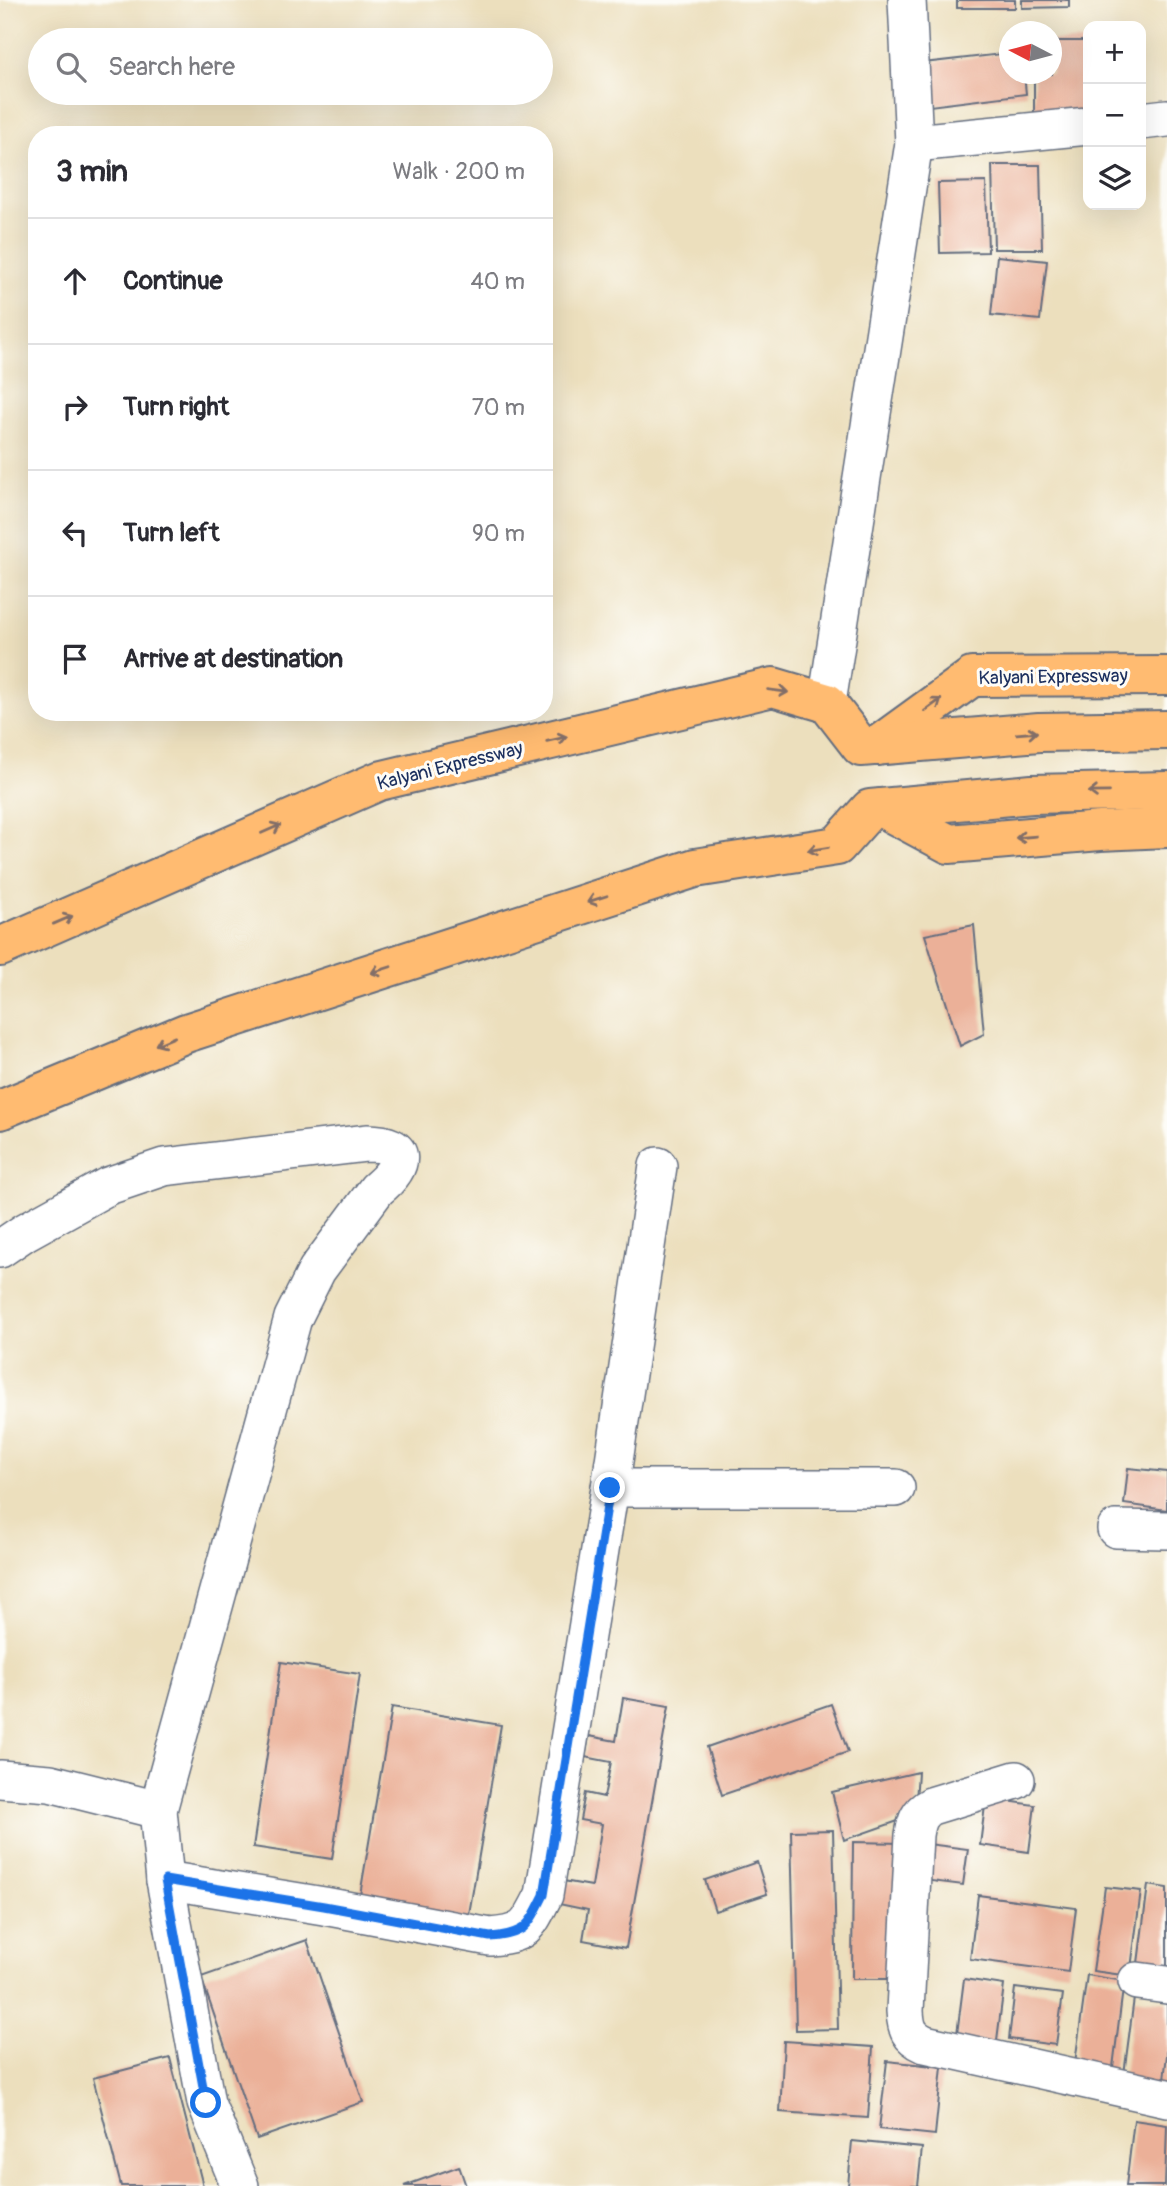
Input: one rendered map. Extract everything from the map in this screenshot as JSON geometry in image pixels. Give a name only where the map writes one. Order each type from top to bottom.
[{"type":"highway","name":"Kalyani Expressway","points":[[869,746],[971,677],[1167,676]]},
{"type":"highway","name":"Kalyani Expressway","points":[[0,947],[379,781],[773,687],[827,703]]},
{"type":"highway","points":[[827,703],[869,746],[1039,732],[1167,730]]},
{"type":"highway","points":[[0,1110],[186,1033],[695,868],[837,846],[876,808],[1032,794],[1167,791]]},
{"type":"highway","points":[[876,808],[949,844],[1167,828]]},
{"type":"street","points":[[827,703],[914,143],[907,0]]},
{"type":"street","points":[[1146,120],[1167,118]]},
{"type":"street","points":[[914,143],[1083,126]]},
{"type":"street","points":[[0,1249],[108,1186],[164,1167],[367,1143],[385,1143],[397,1151],[395,1170],[377,1189],[317,1270],[293,1318],[158,1810],[165,1880],[206,2103],[240,2186]]},
{"type":"street","points":[[165,1880],[490,1937],[512,1936],[529,1924],[544,1895],[610,1488],[657,1166]]},
{"type":"street","points":[[610,1488],[896,1488]]},
{"type":"street","points":[[1116,1529],[1167,1530]]},
{"type":"street","points":[[0,1779],[50,1783],[158,1810]]},
{"type":"street","points":[[1016,1780],[923,1810],[916,1820],[906,2028],[914,2039],[925,2045],[1167,2098]]},
{"type":"building","points":[[957,0],[1015,0],[1015,8],[957,8]]},
{"type":"building","points":[[1022,0],[1069,0],[1069,7],[1022,8]]},
{"type":"building","points":[[1062,41],[1083,41],[1083,114],[1034,114],[1034,84],[1062,84]]},
{"type":"building","points":[[999,54],[999,84],[1025,84],[1026,94],[930,106],[924,63]]},
{"type":"building","points":[[992,165],[1040,165],[1042,249],[994,249]]},
{"type":"building","points":[[986,182],[988,252],[940,253],[938,183]]},
{"type":"building","points":[[997,256],[1047,261],[1040,320],[991,315]]},
{"type":"building","points":[[974,925],[984,1034],[960,1046],[925,935]]},
{"type":"building","points":[[1128,1468],[1167,1472],[1167,1510],[1124,1504]]},
{"type":"building","points":[[281,1662],[360,1674],[332,1859],[253,1847]]},
{"type":"building","points":[[623,1698],[669,1706],[626,1948],[583,1940],[588,1910],[559,1904],[563,1881],[592,1886],[602,1824],[580,1820],[585,1793],[604,1797],[611,1762],[585,1757],[589,1736],[616,1741]]},
{"type":"building","points":[[831,1704],[848,1752],[722,1795],[707,1747]]},
{"type":"building","points":[[392,1707],[501,1725],[468,1920],[359,1901]]},
{"type":"building","points":[[918,1772],[915,1815],[844,1840],[832,1792]]},
{"type":"building","points":[[986,1798],[1035,1805],[1029,1852],[980,1845]]},
{"type":"building","points":[[833,1830],[838,2029],[796,2030],[791,1831]]},
{"type":"building","points":[[853,1842],[903,1843],[902,1979],[852,1979]]},
{"type":"building","points":[[928,1844],[968,1849],[963,1885],[923,1880]]},
{"type":"building","points":[[757,1862],[767,1894],[715,1911],[705,1880]]},
{"type":"building","points":[[1148,1885],[1167,1888],[1167,1975],[1137,1971]]},
{"type":"building","points":[[1105,1887],[1141,1891],[1130,1976],[1093,1971]]},
{"type":"building","points":[[978,1895],[1076,1908],[1068,1972],[970,1959]]},
{"type":"building","points":[[307,1940],[363,2102],[257,2139],[201,1977]]},
{"type":"building","points":[[1087,1975],[1124,1981],[1112,2075],[1074,2070]]},
{"type":"building","points":[[964,1979],[1004,1985],[996,2048],[956,2042]]},
{"type":"building","points":[[1015,1988],[1063,1994],[1056,2045],[1009,2039]]},
{"type":"building","points":[[1134,1998],[1167,2002],[1167,2055],[1163,2087],[1123,2082]]},
{"type":"building","points":[[784,2041],[873,2047],[868,2118],[780,2112]]},
{"type":"building","points":[[170,2058],[203,2186],[121,2186],[93,2078]]},
{"type":"building","points":[[887,2061],[942,2067],[935,2135],[879,2129]]},
{"type":"building","points":[[1134,2120],[1167,2125],[1165,2186],[1126,2186]]},
{"type":"building","points":[[852,2141],[922,2148],[918,2186],[848,2186]]},
{"type":"building","points":[[459,2166],[466,2186],[404,2186]]},
{"type":"route","points":[[206,2103],[165,1880],[490,1937],[512,1936],[529,1924],[544,1895],[610,1488]]}]
